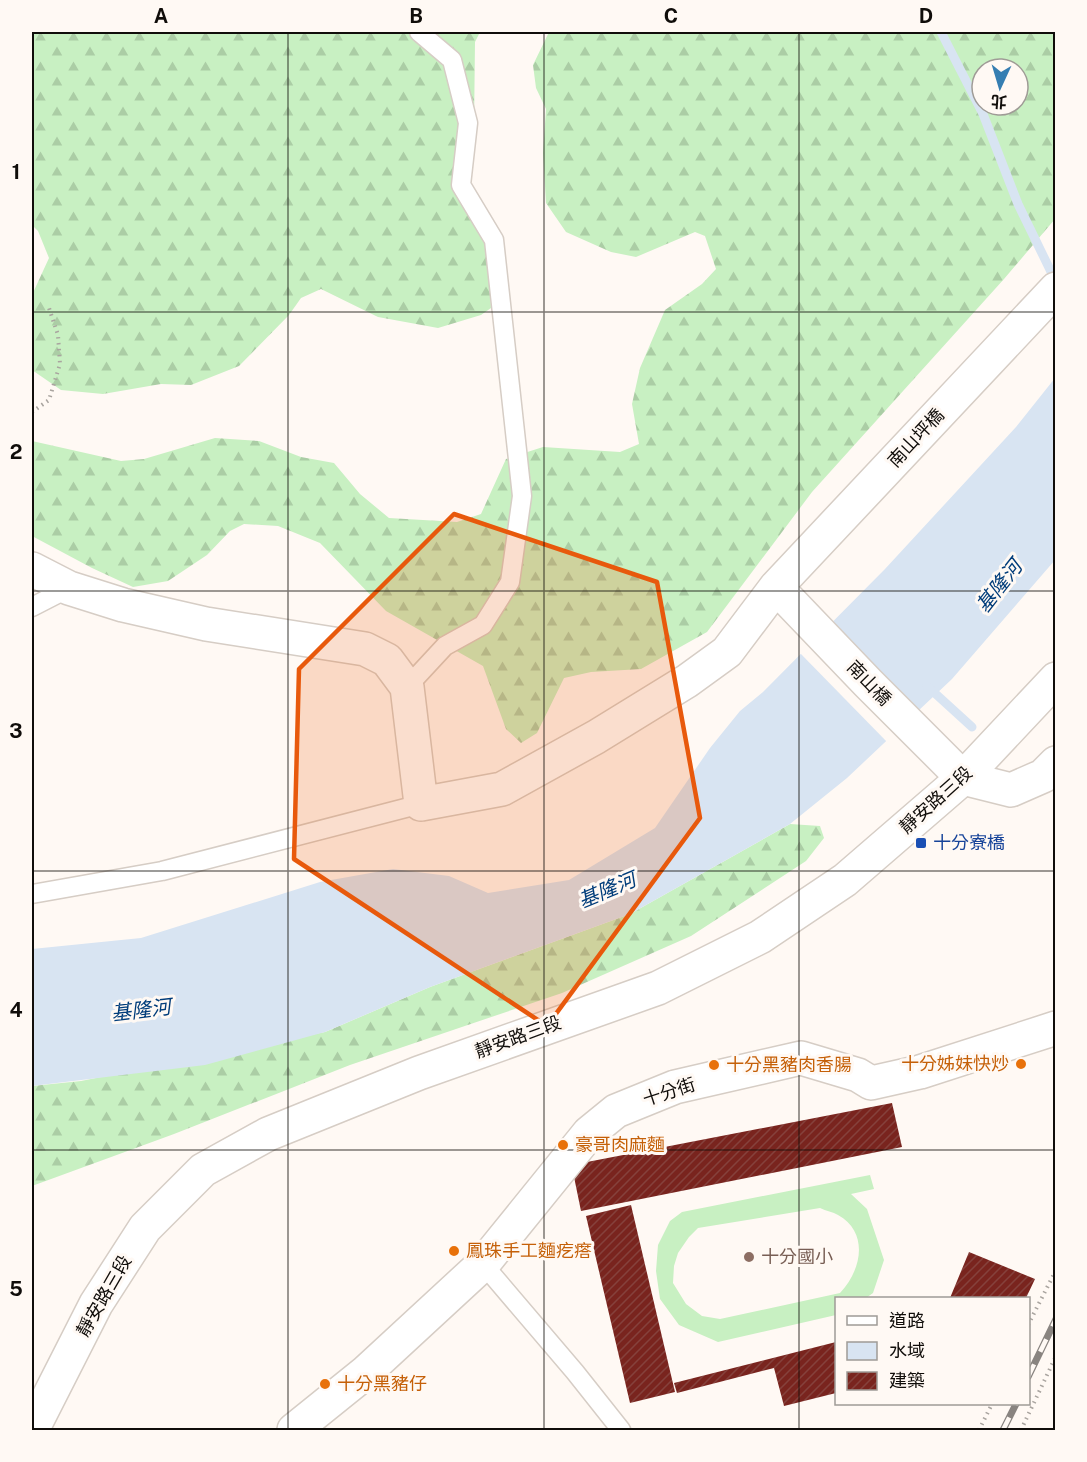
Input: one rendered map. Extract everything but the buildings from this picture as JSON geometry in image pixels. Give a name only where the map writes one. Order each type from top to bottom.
[{"type":"street","name":"南山坪橋","points":[[421,804],[502,789],[596,737],[677,688],[727,652],[776,587],[1056,289]]},
{"type":"street","points":[[32,569],[69,588],[123,605],[206,624],[365,648],[387,660],[407,687],[421,804]]},
{"type":"street","name":"南山橋","points":[[776,587],[963,778]]},
{"type":"street","name":"靜安路三段","points":[[32,1430],[96,1304],[145,1228],[203,1170],[268,1134],[419,1072],[658,988],[760,937],[845,880],[963,778],[1056,679]]},
{"type":"street","points":[[963,778],[1011,790],[1043,776],[1056,763]]},
{"type":"street","name":"十分街","points":[[294,1431],[366,1372],[483,1264],[589,1133],[616,1111],[675,1087],[801,1058],[858,1075],[871,1083],[920,1072],[1056,1028]]},
{"type":"lane","points":[[407,687],[445,646],[483,625],[510,582],[522,496],[494,240],[461,185],[468,123],[452,60],[419,32]]},
{"type":"lane","points":[[32,607],[69,588]]},
{"type":"lane","points":[[32,894],[162,871],[421,804]]},
{"type":"lane","points":[[483,1264],[575,1372],[621,1431]]},
{"type":"path","points":[[32,412],[49,400],[60,364],[58,335],[48,305]]},
{"type":"path","points":[[1030,1323],[1056,1270]]},
{"type":"path","points":[[1021,1431],[1056,1356]]},
{"type":"path","points":[[980,1431],[992,1405]]},
{"type":"highlighted area","points":[[454,514],[657,582],[700,818],[547,1026],[294,859],[299,669]]},
{"type":"green space","points":[[32,32],[480,32],[475,42],[474,128],[461,197],[488,245],[491,308],[481,315],[438,328],[378,317],[321,289],[301,298],[289,315],[239,366],[191,385],[161,384],[103,394],[61,390],[32,370],[32,295],[49,258],[38,231],[32,225]]},
{"type":"green space","points":[[549,32],[1055,32],[1055,219],[812,492],[707,632],[641,669],[591,672],[564,678],[537,733],[521,743],[506,729],[483,666],[386,611],[320,543],[278,526],[244,524],[230,531],[207,555],[168,581],[133,587],[32,536],[32,441],[121,461],[144,459],[215,438],[259,441],[301,457],[334,463],[360,494],[389,518],[457,522],[481,514],[506,459],[543,447],[620,452],[639,444],[632,404],[640,368],[665,310],[702,284],[716,269],[705,236],[695,232],[636,257],[611,252],[566,232],[546,203],[543,153],[546,109],[536,88],[533,65]]},
{"type":"green space","points":[[790,824],[820,826],[824,838],[806,861],[691,936],[562,993],[350,1065],[174,1134],[32,1186],[32,1086],[81,1081],[325,1032],[430,987],[630,914]]},
{"type":"green space","points":[[870,1175],[874,1189],[851,1194],[867,1209],[884,1260],[873,1293],[867,1297],[835,1297],[835,1315],[718,1342],[679,1325],[660,1299],[656,1271],[658,1245],[670,1221],[682,1212]],"holes":[[[820,1208],[836,1214],[855,1232],[859,1252],[853,1274],[840,1293],[720,1319],[702,1316],[686,1304],[673,1283],[674,1266],[678,1253],[698,1228]]]},
{"type":"water","name":"基隆河","points":[[1055,378],[1055,560],[952,679],[847,778],[790,824],[630,914],[430,987],[325,1032],[205,1065],[32,1086],[32,949],[141,938],[320,882],[393,869],[449,876],[488,893],[569,880],[655,828],[710,748],[740,711],[763,692],[885,569],[1016,427]]},
{"type":"pier","points":[[828,623],[918,715],[888,743],[799,652]]},
{"type":"waterway","points":[[941,32],[983,114],[1018,204],[1056,282]]},
{"type":"waterway","points":[[927,686],[972,727]]},
{"type":"railway","points":[[1030,1373],[1056,1319]]},
{"type":"railway","points":[[1003,1430],[1016,1405]]},
{"type":"place","name":"十分寮橋","points":[[921,843]]},
{"type":"place","name":"十分姊妹快炒","points":[[1021,1064]]},
{"type":"place","name":"十分黑豬肉香腸","points":[[714,1065]]},
{"type":"place","name":"豪哥肉麻麵","points":[[563,1145]]},
{"type":"place","name":"鳳珠手工麵疙瘩","points":[[454,1251]]},
{"type":"place","name":"十分國小","points":[[749,1257]]},
{"type":"place","name":"十分黑豬仔","points":[[325,1384]]}]
